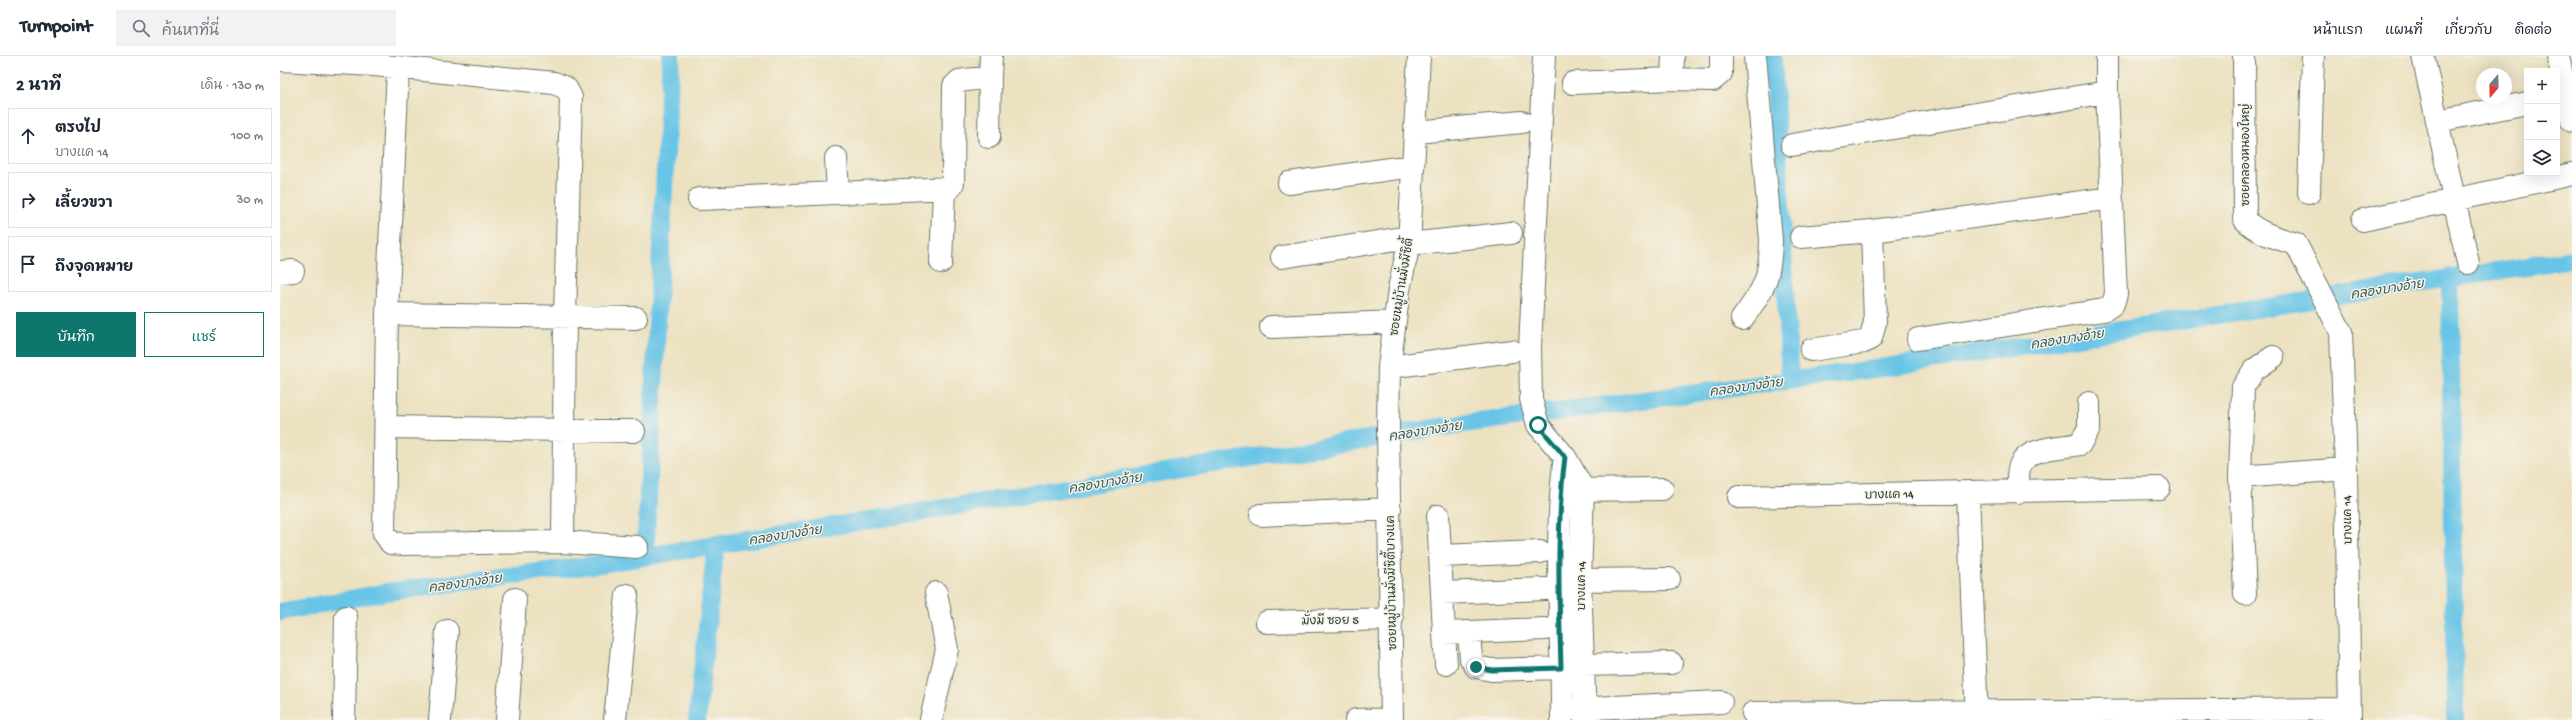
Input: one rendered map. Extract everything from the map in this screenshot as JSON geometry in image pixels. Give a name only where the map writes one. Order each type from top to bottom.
[{"type":"street","name":"ซอยหมู่บ้านมั่งมีซิตี้","points":[[1388,447],[1389,367],[1394,322],[1409,241],[1419,56]]},
{"type":"street","points":[[1544,56],[1530,347],[1531,399],[1538,425],[1565,457],[1583,489]]},
{"type":"street","points":[[1672,79],[1673,56]]},
{"type":"street","points":[[1573,83],[1672,79],[1713,80],[1718,78],[1721,73],[1721,56]]},
{"type":"street","points":[[1742,320],[1761,293],[1770,268],[1771,240],[1755,56]]},
{"type":"street","points":[[1918,339],[2104,310],[2113,304],[2116,294],[2111,198],[2107,56]]},
{"type":"street","name":"ซอยคลองหนองใหญ่","points":[[2244,56],[2245,220],[2254,229],[2296,244],[2341,332]]},
{"type":"street","points":[[2309,194],[2313,56]]},
{"type":"street","points":[[2423,56],[2468,263]]},
{"type":"street","points":[[2558,56],[2562,96],[2572,121]]},
{"type":"street","points":[[280,60],[374,60],[398,67],[554,83],[566,88],[571,97],[565,317],[563,542]]},
{"type":"street","points":[[699,199],[944,190],[950,188],[953,183],[954,86],[959,81],[991,66],[989,137]]},
{"type":"street","points":[[398,67],[387,314],[384,533],[392,543],[563,542],[637,547]]},
{"type":"street","points":[[1792,145],[2107,92]]},
{"type":"street","points":[[2438,121],[2524,104]]},
{"type":"street","points":[[1416,132],[1522,122]]},
{"type":"street","points":[[836,158],[838,193]]},
{"type":"street","points":[[1288,183],[1412,166]]},
{"type":"street","points":[[2364,220],[2572,174]]},
{"type":"street","points":[[941,262],[944,190]]},
{"type":"street","points":[[1801,237],[1872,232],[2111,198]]},
{"type":"street","points":[[1811,350],[1864,342],[1871,338],[1875,322],[1872,232]]},
{"type":"street","points":[[1282,257],[1409,241],[1511,233]]},
{"type":"street","points":[[387,314],[636,318]]},
{"type":"street","points":[[1272,327],[1394,322]]},
{"type":"street","name":"บางแค 14","points":[[1753,713],[1977,716],[2350,714],[2346,469],[2341,332]]},
{"type":"street","points":[[1389,367],[1512,351]]},
{"type":"street","points":[[2245,594],[2240,477],[2243,387],[2254,370],[2273,357]]},
{"type":"street","points":[[2018,492],[2019,469],[2024,459],[2034,452],[2080,444],[2089,428],[2089,403]]},
{"type":"street","points":[[386,427],[634,431]]},
{"type":"street","name":"ซอยหมู่บ้านมั่งมีซิตี้บางแค","points":[[1388,447],[1392,618],[1392,720]]},
{"type":"street","name":"บางแค 14","points":[[1562,714],[1561,668],[1552,589],[1560,490],[1565,457]]},
{"type":"street","points":[[2240,477],[2346,469]]},
{"type":"street","name":"บางแค 14","points":[[1738,497],[2158,488]]},
{"type":"street","name":"บางแค 14","points":[[1583,489],[1580,584],[1585,714]]},
{"type":"street","points":[[1560,490],[1662,489]]},
{"type":"street","points":[[1968,493],[1977,716]]},
{"type":"street","points":[[1261,515],[1390,509]]},
{"type":"street","points":[[1438,516],[1446,664]]},
{"type":"street","points":[[1440,556],[1540,552]]},
{"type":"street","points":[[1442,593],[1552,589],[1580,584],[1669,579]]},
{"type":"street","points":[[931,720],[947,649],[936,593]]},
{"type":"street","points":[[615,720],[627,595]]},
{"type":"street","points":[[507,720],[514,599]]},
{"type":"street","points":[[344,720],[346,617]]},
{"type":"street","name":"มั่งมี ซอย 5","points":[[1267,622],[1392,618]]},
{"type":"street","points":[[1444,633],[1545,629]]},
{"type":"street","points":[[440,720],[447,631]]},
{"type":"street","points":[[1469,632],[1471,659],[1476,667],[1492,670],[1561,668]]},
{"type":"street","points":[[1582,665],[1671,663]]},
{"type":"street","points":[[1562,714],[1585,714],[1722,702]]},
{"type":"street","points":[[1356,720],[1392,720]]},
{"type":"waterway","points":[[645,556],[671,56]]},
{"type":"waterway","points":[[1773,56],[1790,380]]},
{"type":"waterway","name":"คลองบางอ้าย","points":[[280,612],[387,592],[599,564],[1441,427],[1868,370],[2572,259]]},
{"type":"waterway","points":[[2450,277],[2455,720]]},
{"type":"waterway","points":[[697,720],[716,544]]},
{"type":"route","points":[[1476,667],[1492,670],[1561,668],[1559,589],[1561,512],[1560,490],[1565,457],[1538,425]]}]
